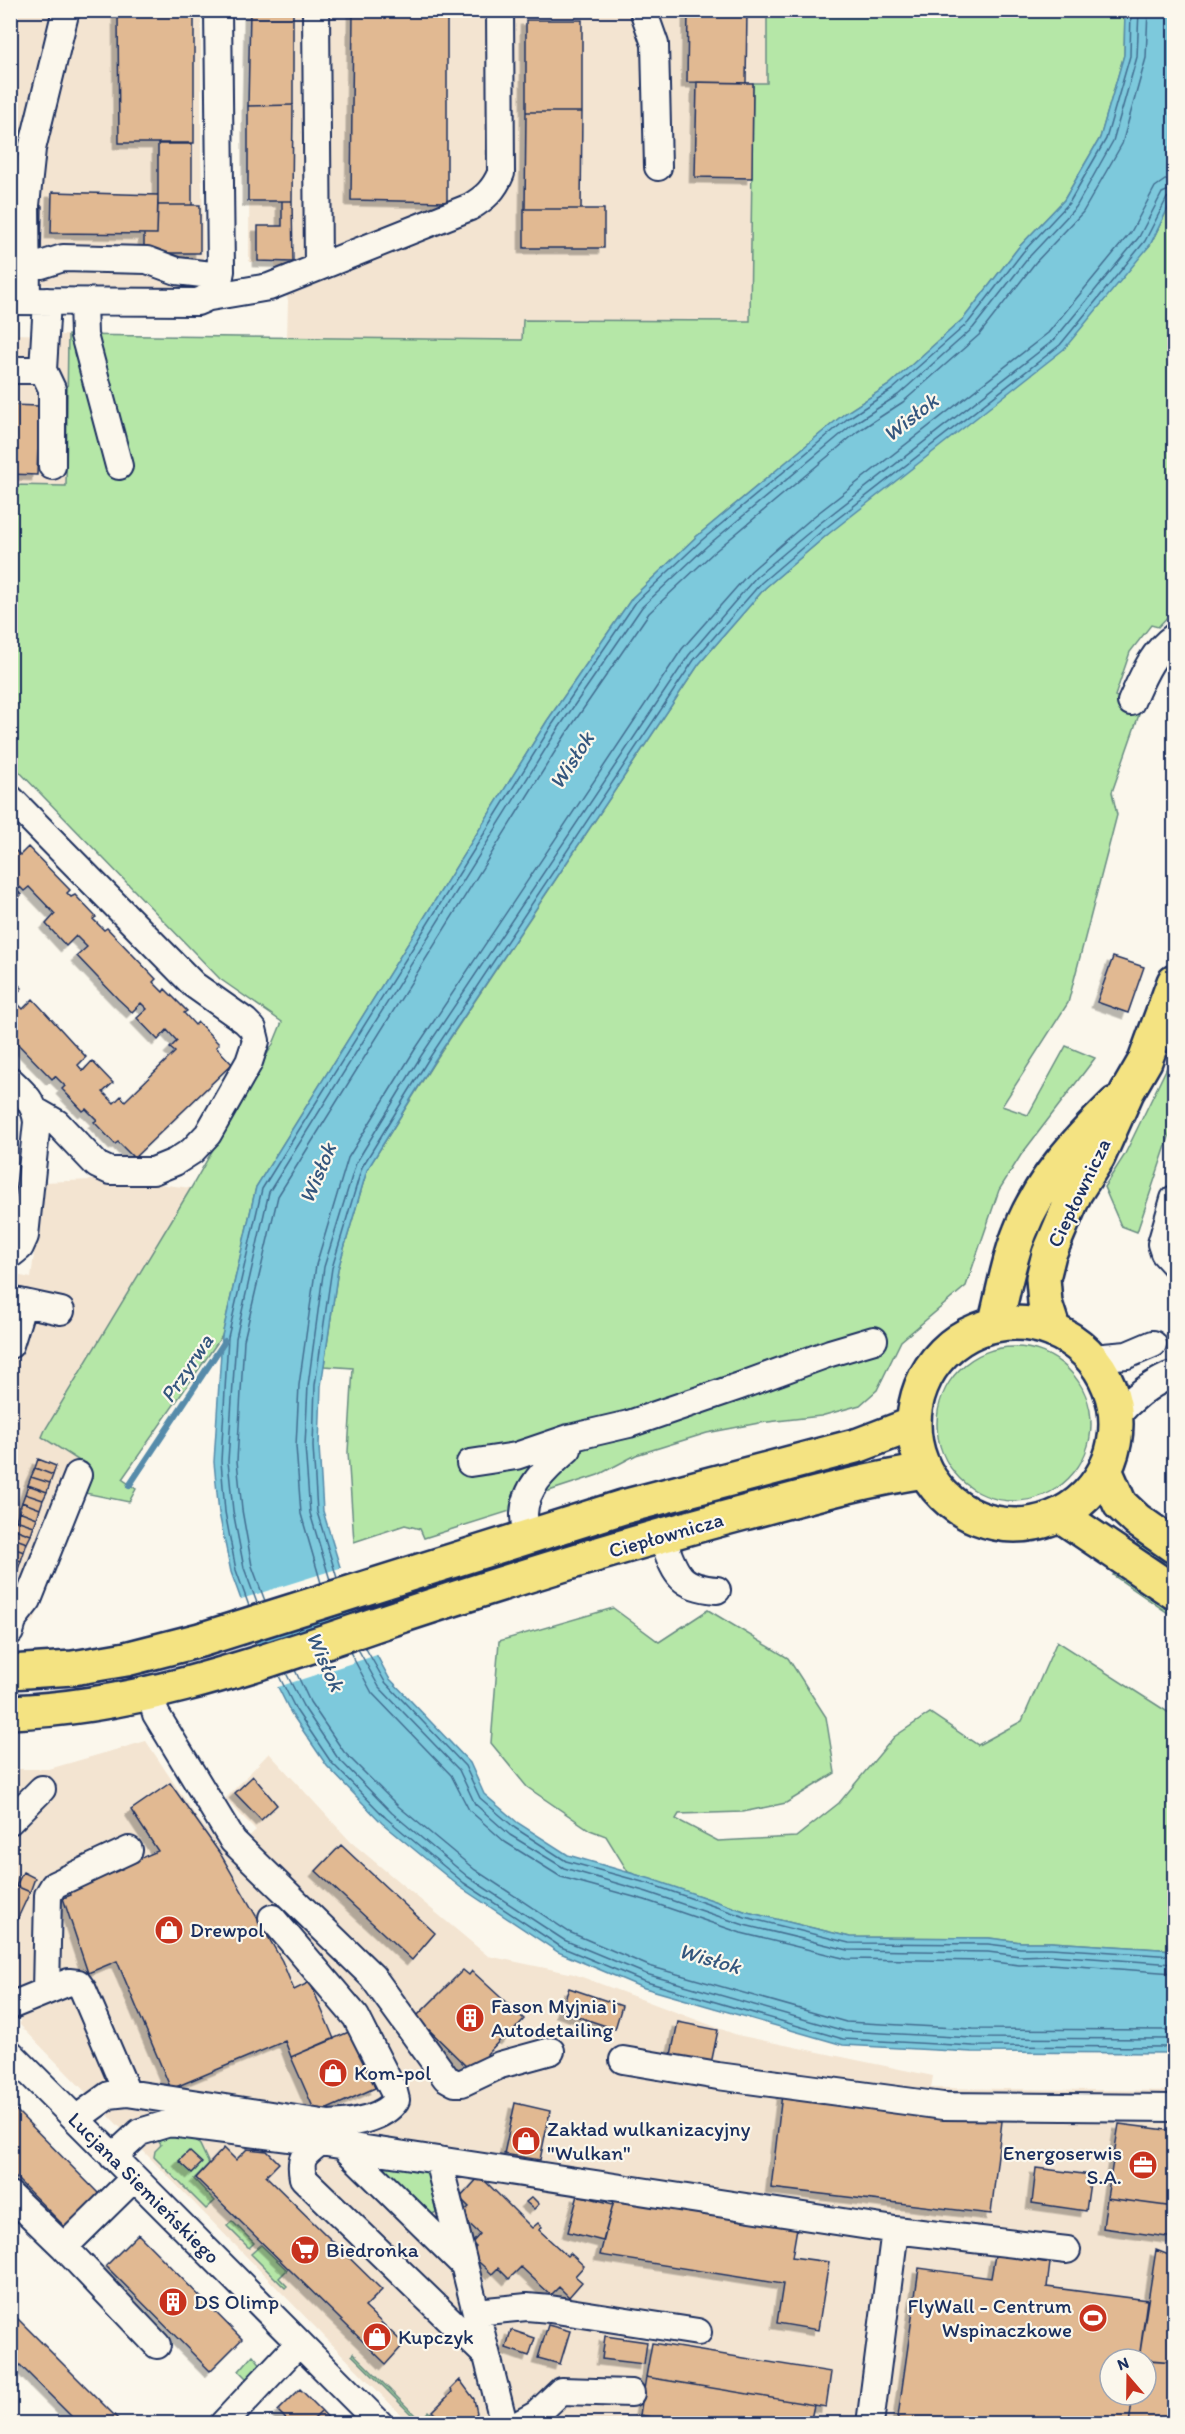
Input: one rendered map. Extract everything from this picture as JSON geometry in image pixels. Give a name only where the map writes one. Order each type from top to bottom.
[{"type":"main road","name":"Ciepłownicza","points":[[1054,1331],[1044,1295],[1043,1278],[1049,1254],[1076,1192],[1098,1157],[1127,1092],[1145,1061],[1174,982]]},
{"type":"main road","name":"Ciepłownicza","points":[[995,1325],[1019,1232],[1036,1199],[1079,1139],[1127,1092]]},
{"type":"main road","points":[[1015,1322],[1035,1324],[1054,1331],[1074,1342],[1092,1358],[1109,1386],[1116,1417],[1112,1453],[1105,1470],[1093,1488],[1078,1503],[1060,1515],[1030,1524],[999,1524],[969,1514],[944,1496],[925,1471],[913,1441],[911,1425],[916,1398],[928,1372],[946,1351],[969,1335],[995,1325],[1015,1322]]},
{"type":"main road","name":"Ciepłownicza","points":[[10,1672],[73,1668],[126,1659],[200,1640],[623,1507],[859,1445],[911,1425]]},
{"type":"main road","points":[[1105,1470],[1120,1504],[1137,1520],[1174,1546]]},
{"type":"main road","name":"Ciepłownicza","points":[[10,1712],[66,1707],[150,1692],[212,1676],[662,1535],[867,1480],[925,1471]]},
{"type":"main road","points":[[1060,1515],[1174,1592]]},
{"type":"street","points":[[52,466],[52,389],[43,370],[28,301],[26,205],[32,149],[66,10]]},
{"type":"street","points":[[209,292],[218,10]]},
{"type":"street","points":[[316,10],[318,267]]},
{"type":"street","points":[[28,301],[163,302],[209,292],[269,287],[470,207],[486,198],[501,173],[500,10]]},
{"type":"street","points":[[643,10],[655,44],[658,167]]},
{"type":"street","points":[[26,265],[41,266],[63,258],[147,260],[177,271],[209,292]]},
{"type":"street","points":[[162,266],[163,302]]},
{"type":"street","points":[[83,302],[84,335],[118,466]]},
{"type":"street","points":[[10,370],[43,370]]},
{"type":"street","points":[[1131,702],[1148,666],[1166,643],[1174,637]]},
{"type":"street","points":[[10,798],[194,985],[245,1021],[253,1029],[256,1041],[249,1062],[208,1134],[192,1151],[175,1162],[153,1171],[110,1171],[97,1165],[57,1124],[36,1111]]},
{"type":"street","points":[[10,1080],[29,1099],[36,1111],[37,1122],[25,1236],[20,1247],[10,1255]]},
{"type":"street","points":[[1174,1199],[1161,1244],[1164,1252],[1174,1264]]},
{"type":"street","points":[[10,1345],[17,1302],[61,1311]]},
{"type":"street","points":[[470,1463],[516,1456],[569,1438],[628,1424],[830,1353],[874,1340]]},
{"type":"street","points":[[1092,1358],[1126,1354],[1153,1344]]},
{"type":"street","points":[[1116,1417],[1130,1401],[1152,1384],[1169,1376]]},
{"type":"street","points":[[527,1538],[524,1514],[529,1494],[543,1471],[568,1449],[569,1438]]},
{"type":"street","points":[[10,1632],[14,1618],[28,1600],[78,1474]]},
{"type":"street","points":[[662,1535],[680,1577],[695,1588],[717,1590]]},
{"type":"street","points":[[150,1692],[156,1714],[233,1841],[372,1976],[446,2078],[454,2083],[462,2083],[500,2065],[551,2051]]},
{"type":"street","points":[[10,1821],[42,1789]]},
{"type":"street","points":[[46,1991],[48,1895],[54,1885],[129,1850]]},
{"type":"street","points":[[76,2119],[110,2095],[127,2093],[329,2124],[357,2122],[391,2107],[396,2100],[394,2092],[356,2017],[272,1918]]},
{"type":"street","points":[[10,2006],[69,1982],[78,1983],[127,2093]]},
{"type":"street","name":"Lucjana Siemieńskiego","points":[[10,2053],[380,2424]]},
{"type":"street","points":[[623,2060],[718,2076],[943,2106],[1174,2108]]},
{"type":"street","points":[[113,2157],[140,2132],[170,2124],[332,2144],[895,2230],[1067,2250]]},
{"type":"street","points":[[332,2144],[464,2265]]},
{"type":"street","points":[[332,2144],[305,2154],[300,2164],[303,2178],[487,2356]]},
{"type":"street","points":[[438,2160],[504,2424]]},
{"type":"street","points":[[64,2247],[134,2178]]},
{"type":"street","points":[[10,2195],[64,2247],[157,2345]]},
{"type":"street","points":[[870,2424],[895,2230]]},
{"type":"street","points":[[476,2312],[527,2307],[550,2309],[698,2332]]},
{"type":"street","points":[[223,2424],[299,2343]]},
{"type":"street","points":[[519,2424],[537,2414],[561,2391],[631,2393]]},
{"type":"shaded area","points":[[11,11],[201,11],[201,154],[204,259],[207,266],[200,286],[192,289],[41,285],[41,256],[11,255]]},
{"type":"shaded area","points":[[250,11],[767,11],[767,83],[753,84],[750,321],[523,320],[523,340],[287,339],[288,300],[274,262],[249,262]]},
{"type":"shaded area","points":[[11,334],[68,335],[66,486],[11,485]]},
{"type":"shaded area","points":[[117,1179],[191,1188],[42,1437],[89,1467],[34,1622],[11,1618],[11,1274],[31,1278],[43,1182]]},
{"type":"shaded area","points":[[146,1741],[197,1818],[229,1855],[256,1830],[225,1799],[269,1753],[351,1842],[488,1956],[574,1974],[737,2035],[933,2076],[931,2088],[1174,2091],[1174,2423],[409,2423],[20,2025],[20,2011],[11,1995],[11,1769],[49,1769]]},
{"type":"green space","points":[[767,11],[1125,11],[1124,55],[1100,138],[1064,200],[1018,248],[964,318],[889,385],[844,414],[697,536],[632,598],[547,721],[256,1187],[222,1336],[122,1479],[136,1489],[129,1502],[80,1492],[89,1467],[42,1437],[45,1430],[191,1188],[273,1044],[282,1022],[220,979],[11,763],[11,485],[66,486],[68,335],[522,340],[523,320],[750,321],[753,83],[767,83]]},
{"type":"green space","points":[[1174,196],[1174,610],[1158,627],[1151,625],[1130,652],[1115,696],[1142,706],[1112,792],[1117,815],[1068,1003],[1002,1106],[1028,1115],[1066,1046],[1095,1058],[1021,1155],[999,1190],[966,1286],[901,1341],[877,1390],[860,1405],[821,1416],[759,1423],[707,1433],[636,1455],[598,1475],[546,1492],[532,1504],[424,1538],[420,1529],[405,1525],[354,1542],[348,1452],[353,1368],[324,1366],[338,1269],[367,1170],[433,1064],[699,664],[765,588],[1150,245]]},
{"type":"green space","points":[[1174,1053],[1174,1122],[1137,1232],[1121,1226],[1104,1187],[1124,1156]]},
{"type":"green space","points":[[1014,1347],[1029,1348],[1044,1353],[1069,1369],[1085,1394],[1090,1409],[1090,1439],[1085,1454],[1069,1479],[1044,1495],[1029,1500],[1014,1501],[999,1500],[984,1495],[959,1479],[943,1454],[938,1439],[937,1424],[938,1409],[943,1394],[959,1369],[984,1353],[999,1348]]},
{"type":"green space","points":[[1142,1538],[1174,1561],[1174,1580],[1133,1549]]},
{"type":"green space","points":[[1120,1567],[1174,1613],[1174,1617],[1113,1575]]},
{"type":"green space","points":[[613,1608],[659,1642],[708,1610],[788,1658],[826,1717],[835,1773],[786,1803],[743,1812],[679,1814],[676,1819],[718,1841],[796,1837],[839,1803],[894,1737],[930,1713],[978,1745],[1022,1721],[1057,1641],[1174,1716],[1174,1950],[1021,1942],[989,1938],[850,1937],[747,1912],[628,1872],[606,1836],[590,1830],[527,1787],[491,1743],[499,1641]]},
{"type":"green space","points":[[170,2135],[194,2138],[200,2145],[209,2164],[194,2179],[215,2201],[206,2209],[154,2157],[155,2151],[161,2145],[156,2137]]},
{"type":"green space","points":[[386,2163],[428,2171],[436,2212],[429,2216],[382,2170]]},
{"type":"green space","points":[[232,2221],[254,2243],[249,2248],[227,2226]]},
{"type":"green space","points":[[261,2245],[287,2270],[279,2278],[287,2286],[285,2288],[251,2254]]},
{"type":"green space","points":[[353,2353],[420,2420],[429,2411],[441,2423],[420,2423],[352,2355]]},
{"type":"green space","points":[[253,2355],[262,2366],[250,2379],[247,2379],[239,2371]]},
{"type":"water","name":"Wisłok","points":[[1125,11],[1174,11],[1174,196],[1150,245],[1064,349],[827,535],[765,588],[699,664],[433,1063],[367,1170],[338,1269],[321,1386],[319,1446],[323,1511],[354,1613],[389,1678],[470,1763],[484,1794],[518,1823],[568,1855],[651,1879],[747,1912],[850,1937],[989,1938],[1021,1942],[1174,1950],[1174,2053],[972,2052],[843,2045],[641,1987],[558,1952],[460,1887],[382,1823],[327,1766],[291,1713],[259,1649],[231,1572],[219,1513],[214,1462],[222,1336],[256,1187],[547,721],[632,598],[697,536],[844,414],[889,385],[964,318],[1018,248],[1064,200],[1100,138],[1124,55]]},
{"type":"pier","points":[[343,1567],[355,1608],[253,1641],[238,1600]]},
{"type":"pier","points":[[358,1615],[380,1654],[275,1688],[255,1648]]},
{"type":"building","points":[[250,10],[293,10],[293,105],[248,106]]},
{"type":"building","points":[[353,10],[447,10],[447,14],[353,13]]},
{"type":"building","points":[[688,10],[747,10],[746,83],[687,82]]},
{"type":"building","points":[[118,13],[194,13],[194,143],[119,143]]},
{"type":"building","points":[[353,13],[447,14],[447,202],[351,200]]},
{"type":"building","points":[[526,20],[582,20],[582,112],[526,112]]},
{"type":"building","points":[[697,82],[753,83],[752,178],[695,177]]},
{"type":"building","points":[[293,105],[292,201],[248,201],[248,106]]},
{"type":"building","points":[[526,112],[582,112],[581,209],[525,209]]},
{"type":"building","points":[[158,144],[192,144],[192,205],[158,205]]},
{"type":"building","points":[[52,192],[158,195],[157,234],[51,233]]},
{"type":"building","points":[[282,201],[292,201],[293,262],[258,261],[258,226],[282,226]]},
{"type":"building","points":[[11,205],[42,206],[41,256],[10,255]]},
{"type":"building","points":[[158,205],[200,205],[200,253],[159,253],[144,250],[144,234],[157,234]]},
{"type":"building","points":[[524,209],[604,209],[604,248],[524,248]]},
{"type":"building","points":[[10,405],[39,406],[37,475],[10,474]]},
{"type":"building","points":[[28,847],[70,890],[67,893],[71,897],[75,895],[96,917],[93,919],[104,930],[107,928],[156,979],[153,982],[163,992],[165,989],[187,1011],[184,1013],[195,1025],[198,1022],[219,1044],[216,1047],[232,1064],[134,1158],[118,1142],[115,1144],[94,1122],[97,1120],[86,1109],[83,1111],[62,1089],[65,1086],[55,1076],[52,1079],[10,1036],[10,977],[22,988],[12,998],[23,1009],[33,999],[86,1057],[78,1065],[83,1071],[92,1061],[113,1083],[103,1092],[114,1103],[121,1096],[125,1101],[175,1052],[170,1048],[177,1041],[167,1030],[158,1040],[137,1018],[147,1009],[141,1003],[132,1012],[118,999],[77,956],[87,947],[76,936],[66,946],[46,924],[55,914],[29,887],[24,891],[20,887],[17,890],[21,895],[10,906],[10,856],[16,851],[20,855]]},
{"type":"building","points":[[1113,957],[1144,967],[1128,1013],[1097,1002]]},
{"type":"building","points":[[38,1459],[56,1466],[53,1475],[35,1468]]},
{"type":"building","points":[[35,1468],[53,1475],[50,1483],[31,1477]]},
{"type":"building","points":[[31,1477],[50,1483],[47,1492],[28,1485]]},
{"type":"building","points":[[28,1485],[47,1492],[43,1500],[25,1494]]},
{"type":"building","points":[[25,1494],[43,1500],[40,1509],[22,1502]]},
{"type":"building","points":[[22,1502],[40,1509],[37,1518],[19,1511]]},
{"type":"building","points":[[19,1511],[37,1518],[34,1526],[16,1520]]},
{"type":"building","points":[[16,1520],[34,1526],[31,1535],[12,1528]]},
{"type":"building","points":[[12,1528],[31,1535],[27,1543],[10,1537]]},
{"type":"building","points":[[10,1537],[27,1543],[24,1552],[10,1547]]},
{"type":"building","points":[[10,1547],[24,1552],[21,1561],[10,1557]]},
{"type":"building","points":[[10,1557],[21,1561],[18,1569],[10,1566]]},
{"type":"building","points":[[10,1566],[18,1569],[15,1578],[10,1576]]},
{"type":"building","points":[[253,1776],[277,1805],[261,1820],[235,1793]]},
{"type":"building","name":"Drewpol","points":[[170,1783],[221,1855],[282,1961],[294,1990],[310,1982],[334,2039],[291,2057],[285,2041],[171,2089],[117,1961],[88,1973],[63,1898],[71,1895],[69,1888],[158,1851],[131,1810]]},
{"type":"building","points":[[341,1845],[435,1933],[412,1960],[316,1871]]},
{"type":"building","points":[[23,1872],[35,1878],[30,1892],[16,1886]]},
{"type":"building","points":[[16,1886],[30,1892],[10,1935],[10,1898]]},
{"type":"building","name":"Fason Myjnia i Autodetailing","points":[[463,1970],[469,1975],[472,1971],[524,2019],[506,2039],[503,2037],[487,2054],[488,2057],[467,2067],[416,2017]]},
{"type":"building","points":[[569,1988],[622,2006],[615,2029],[561,2011]]},
{"type":"building","points":[[678,2022],[718,2030],[711,2064],[671,2055]]},
{"type":"building","name":"Kom-pol","points":[[351,2031],[375,2088],[316,2114],[291,2057]]},
{"type":"building","points":[[782,2094],[1002,2121],[991,2214],[771,2188]]},
{"type":"building","points":[[515,2103],[550,2111],[540,2160],[504,2154]]},
{"type":"building","points":[[10,2104],[100,2195],[67,2229],[10,2172]]},
{"type":"building","name":"Energoserwis S.A.","points":[[1119,2124],[1174,2131],[1174,2207],[1107,2198]]},
{"type":"building","name":"Biedronka","points":[[224,2148],[236,2160],[247,2149],[267,2151],[279,2163],[266,2176],[382,2290],[365,2307],[404,2344],[386,2364],[196,2178]]},
{"type":"building","points":[[189,2151],[202,2163],[192,2173],[179,2161]]},
{"type":"building","points":[[1036,2168],[1091,2175],[1086,2211],[1032,2203]]},
{"type":"building","points":[[480,2176],[532,2228],[538,2223],[542,2227],[539,2230],[567,2256],[570,2253],[584,2266],[575,2276],[582,2282],[569,2297],[559,2287],[551,2295],[521,2267],[509,2279],[498,2268],[492,2274],[470,2254],[476,2247],[472,2243],[480,2234],[460,2215],[469,2207],[460,2198]]},
{"type":"building","points":[[578,2195],[613,2204],[603,2241],[568,2232]]},
{"type":"building","points":[[532,2197],[539,2204],[534,2209],[526,2202]]},
{"type":"building","points":[[1107,2198],[1174,2207],[1174,2238],[1103,2228]]},
{"type":"building","points":[[614,2200],[797,2228],[792,2257],[829,2262],[818,2330],[777,2323],[783,2284],[600,2255]]},
{"type":"building","name":"DS Olimp","points":[[138,2234],[242,2339],[210,2371],[106,2266]]},
{"type":"building","points":[[1156,2250],[1174,2257],[1174,2362],[1158,2361],[1158,2347],[1141,2347]]},
{"type":"building","points":[[995,2255],[1050,2263],[1047,2287],[1147,2300],[1141,2347],[1098,2347],[1098,2407],[1131,2407],[1129,2424],[897,2424],[919,2268],[991,2278]]},
{"type":"building","points":[[10,2311],[123,2424],[79,2424],[10,2355]]},
{"type":"building","points":[[548,2325],[570,2331],[560,2364],[538,2358]]},
{"type":"building","points":[[511,2330],[535,2338],[529,2356],[506,2348]]},
{"type":"building","points":[[605,2336],[647,2342],[644,2364],[602,2359]]},
{"type":"building","points":[[652,2343],[831,2372],[826,2407],[646,2377]]},
{"type":"building","points":[[1158,2361],[1174,2362],[1174,2424],[1129,2424],[1131,2407],[1158,2407]]},
{"type":"building","points":[[646,2377],[814,2405],[810,2424],[690,2424],[640,2415]]},
{"type":"building","points":[[460,2380],[474,2399],[477,2413],[466,2424],[446,2424],[433,2411],[452,2392],[451,2389]]},
{"type":"building","points":[[300,2389],[322,2411],[309,2424],[291,2424],[278,2411]]},
{"type":"building","points":[[322,2411],[334,2424],[309,2424]]},
{"type":"waterway","name":"Przyrwa","points":[[129,1486],[225,1341]]},
{"type":"place","name":"Drewpol","points":[[169,1930]]},
{"type":"place","name":"Fason Myjnia i Autodetailing","points":[[470,2018]]},
{"type":"place","name":"Kom-pol","points":[[333,2073]]},
{"type":"place","name":"Zakład wulkanizacyjny \"Wulkan\"","points":[[526,2141]]},
{"type":"place","name":"Energoserwis S.A.","points":[[1143,2165]]},
{"type":"place","name":"Biedronka","points":[[305,2250]]},
{"type":"place","name":"DS Olimp","points":[[173,2302]]},
{"type":"place","name":"FlyWall - Centrum Wspinaczkowe","points":[[1093,2318]]},
{"type":"place","name":"Kupczyk","points":[[377,2337]]}]
